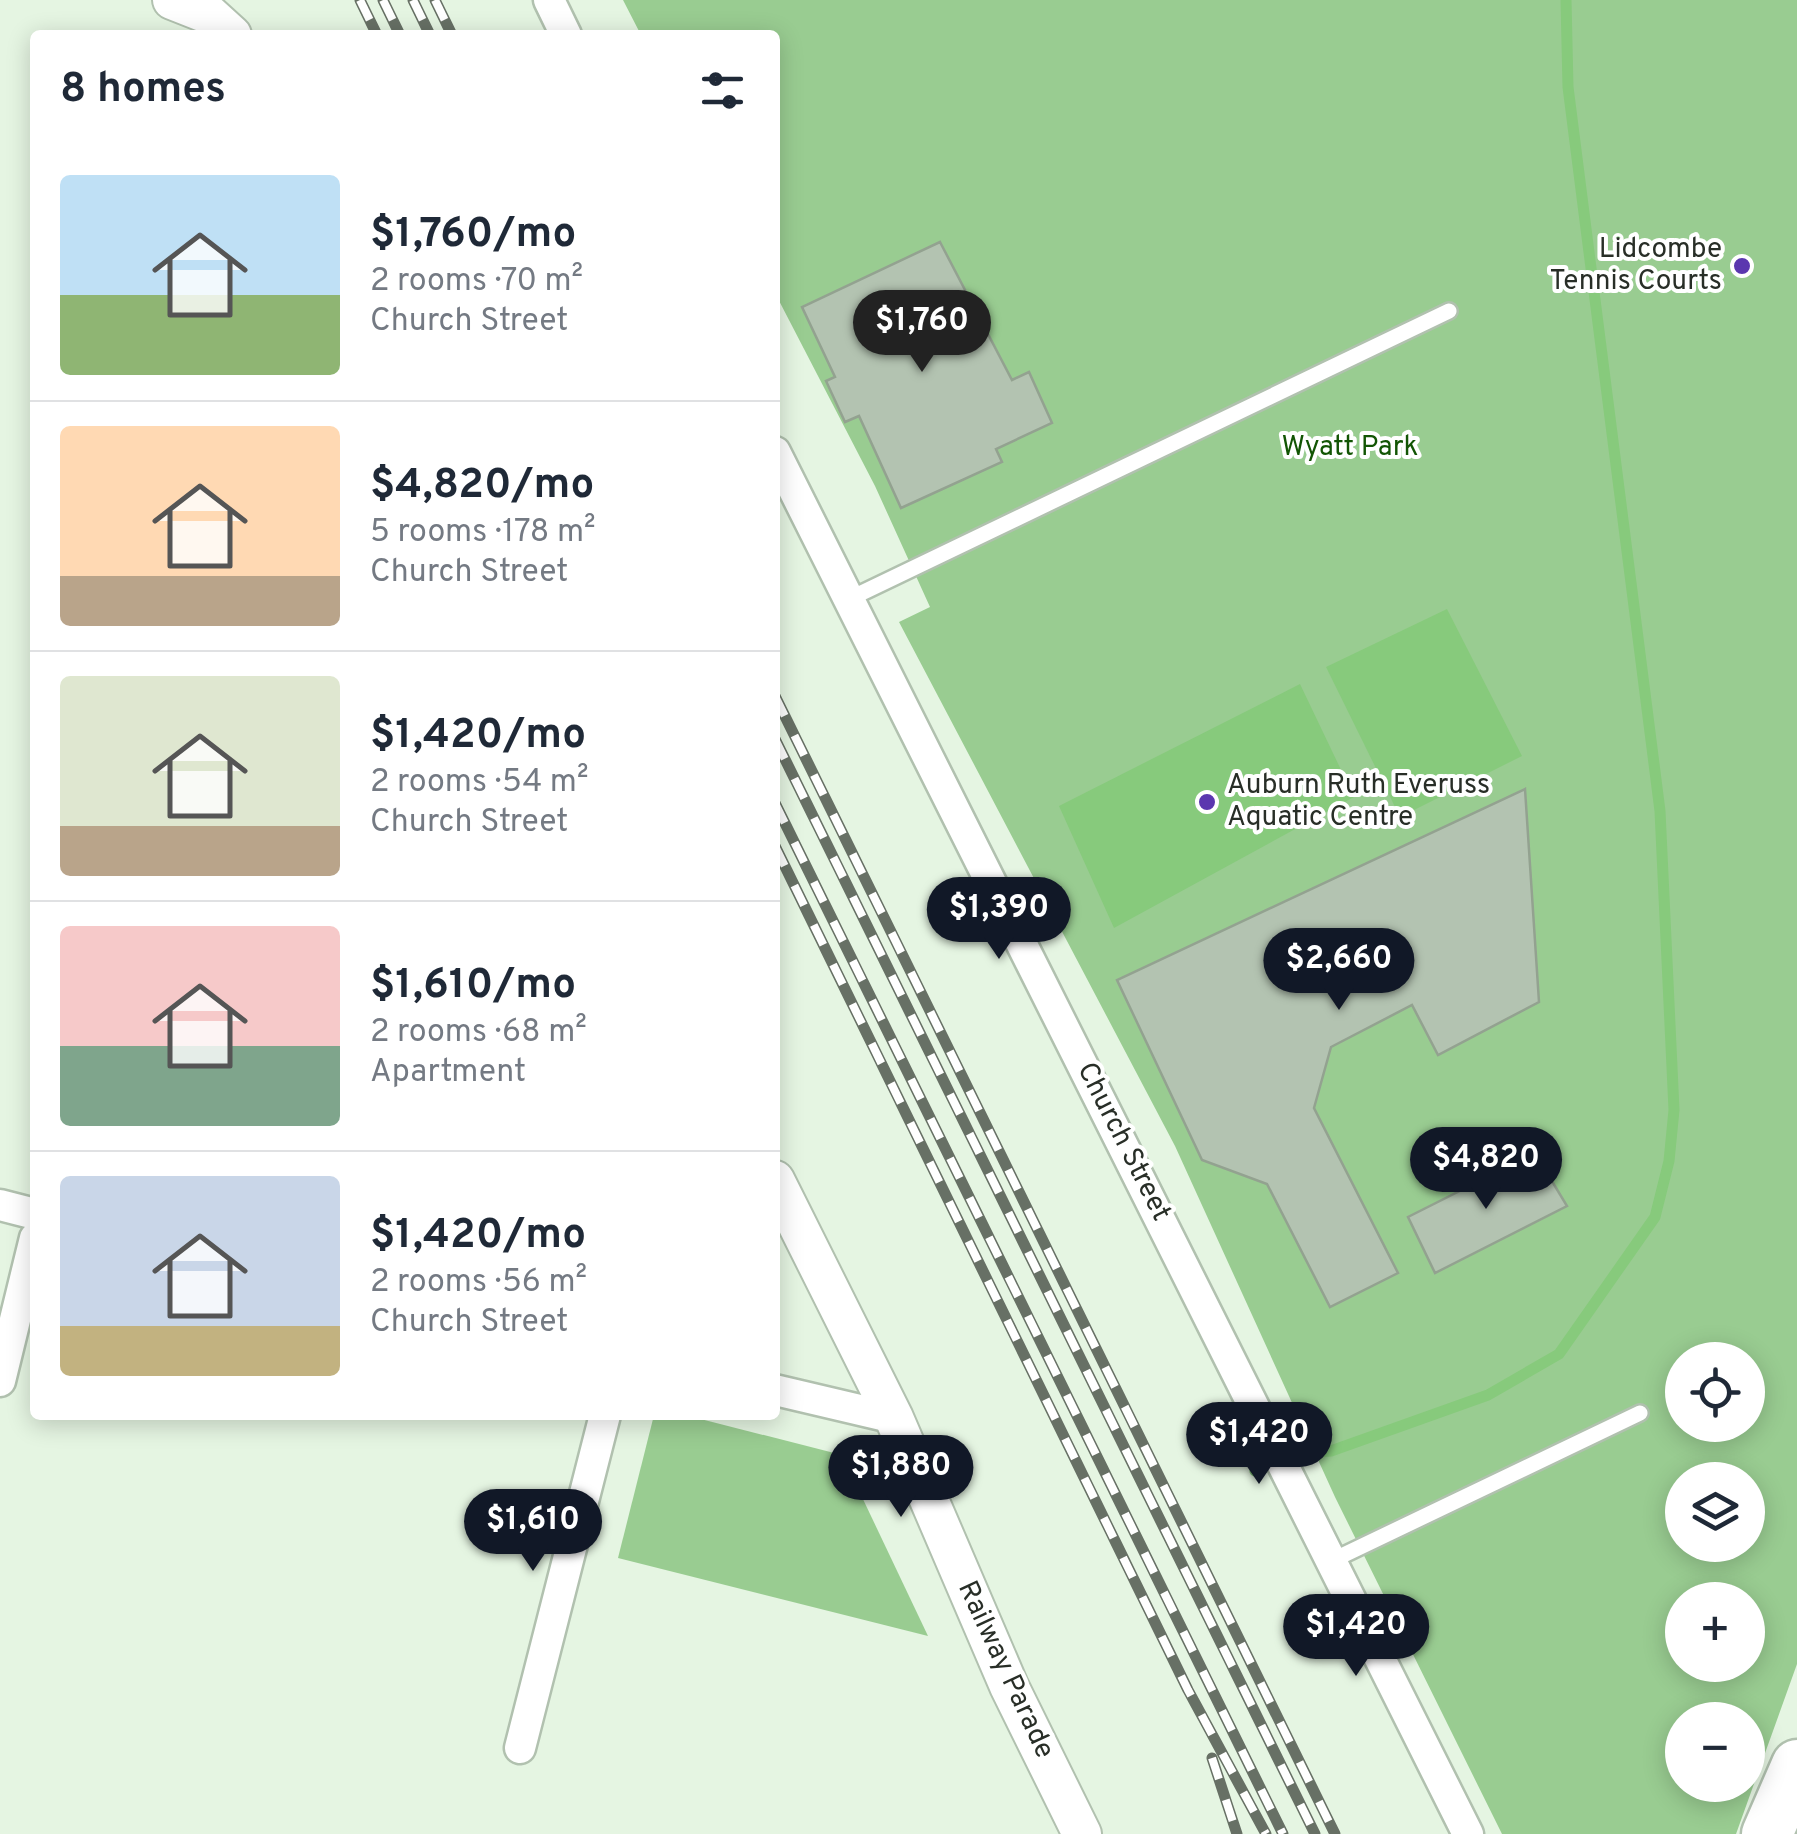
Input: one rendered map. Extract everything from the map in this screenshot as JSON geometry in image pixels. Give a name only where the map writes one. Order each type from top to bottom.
[{"type":"highway","points":[[1767,1834],[1797,1765]]},
{"type":"street","points":[[172,0],[210,15],[226,30]]},
{"type":"street","points":[[549,0],[564,30]]},
{"type":"street","name":"Church Street","points":[[780,462],[1468,1834]]},
{"type":"street","name":"Railway Parade","points":[[780,1190],[894,1418],[1009,1686],[1082,1834]]},
{"type":"street","points":[[0,1206],[30,1213]]},
{"type":"street","points":[[0,1381],[30,1258]]},
{"type":"street","points":[[780,1391],[894,1418]]},
{"type":"street","points":[[520,1748],[604,1420]]},
{"type":"lane","points":[[849,598],[1450,311]]},
{"type":"lane","points":[[1331,1561],[1640,1414]]},
{"type":"green space","name":"Wyatt Park","points":[[623,0],[1797,0],[1797,1664],[1765,1753],[1765,1702],[1665,1702],[1665,1802],[1747,1802],[1736,1834],[1502,1834],[1335,1497],[1175,1146],[899,622],[930,607],[875,486],[780,303],[780,30],[638,30]]},
{"type":"green space","points":[[653,1420],[705,1420],[842,1455],[928,1636],[618,1558]]},
{"type":"shaded area","points":[[1447,609],[1522,756],[1400,817],[1326,667]]},
{"type":"shaded area","name":"Auburn Ruth Everuss Aquatic Centre","points":[[1300,684],[1354,797],[1114,928],[1059,806]]},
{"type":"building","points":[[940,242],[1012,380],[1029,372],[1052,423],[996,449],[1002,462],[901,508],[859,416],[845,422],[826,381],[835,377],[802,307]]},
{"type":"building","points":[[1525,789],[1539,1002],[1438,1055],[1412,1005],[1331,1047],[1314,1108],[1398,1273],[1330,1307],[1267,1184],[1202,1160],[1117,980]]},
{"type":"building","points":[[1535,1153],[1567,1206],[1435,1273],[1408,1217]]},
{"type":"waterway","points":[[1255,1471],[1303,1453],[1331,1451],[1488,1395],[1559,1354],[1655,1217],[1669,1161],[1674,1110],[1660,811],[1568,87],[1566,0]]},
{"type":"railway","points":[[360,0],[375,30]]},
{"type":"railway","points":[[383,0],[398,30]]},
{"type":"railway","points":[[413,0],[428,30]]},
{"type":"railway","points":[[435,0],[450,30]]},
{"type":"railway","points":[[780,706],[1335,1834]]},
{"type":"railway","points":[[780,749],[1315,1834]]},
{"type":"railway","points":[[780,813],[1283,1834]]},
{"type":"railway","points":[[780,856],[1188,1690],[1266,1834]]},
{"type":"railway","points":[[1212,1758],[1237,1834]]},
{"type":"place","name":"Lidcombe Tennis Courts","points":[[1742,266]]},
{"type":"place","name":"Auburn Ruth Everuss Aquatic Centre","points":[[1207,802]]}]
